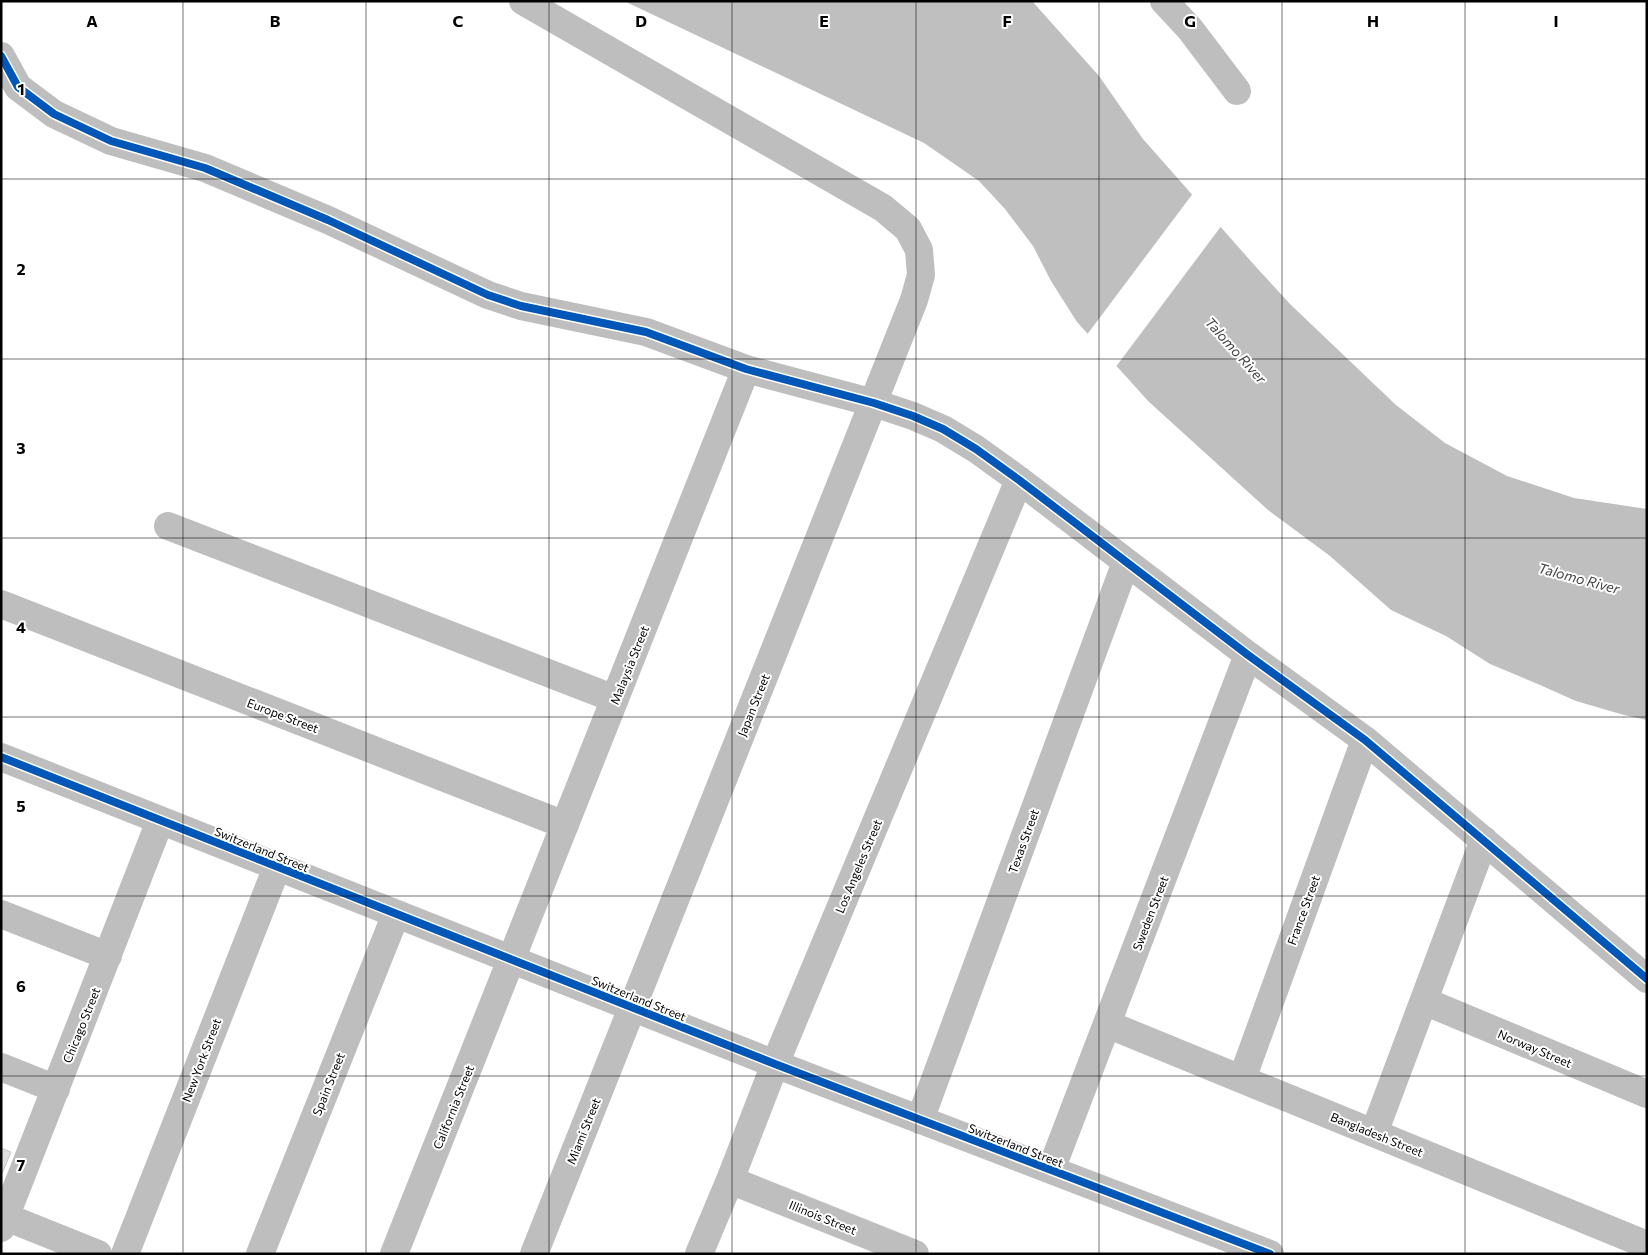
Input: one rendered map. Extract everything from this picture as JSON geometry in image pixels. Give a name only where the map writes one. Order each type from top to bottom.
[{"type":"street","name":"Japan Street","points":[[523,1],[883,208],[908,229],[919,250],[921,274],[914,300],[632,1008]]},
{"type":"street","points":[[1164,1],[1190,29],[1237,91]]},
{"type":"street","points":[[1,56],[18,87],[54,114],[111,142],[205,168],[328,220],[488,295],[521,306],[646,332],[746,369],[874,403],[944,429],[1019,480],[1248,655],[1365,740],[1647,979]]},
{"type":"street","name":"Malaysia Street","points":[[511,960],[746,369]]},
{"type":"street","name":"Los Angeles Street","points":[[699,1254],[775,1064],[1019,480]]},
{"type":"street","points":[[168,526],[615,699]]},
{"type":"street","name":"Texas Street","points":[[920,1120],[1126,562]]},
{"type":"street","name":"Europe Street","points":[[1,604],[565,825]]},
{"type":"street","name":"Sweden Street","points":[[1051,1170],[1248,655]]},
{"type":"street","name":"France Street","points":[[1242,1079],[1365,740]]},
{"type":"street","name":"Switzerland Street","points":[[1,758],[775,1064],[1270,1254]]},
{"type":"street","name":"Chicago Street","points":[[3,1220],[160,820]]},
{"type":"street","points":[[1374,1133],[1484,840]]},
{"type":"street","name":"New York Street","points":[[125,1254],[277,867]]},
{"type":"street","points":[[1,914],[108,956]]},
{"type":"street","name":"Spain Street","points":[[260,1254],[396,914]]},
{"type":"street","name":"California Street","points":[[394,1254],[511,960]]},
{"type":"street","name":"Norway Street","points":[[1424,1001],[1647,1094]]},
{"type":"street","name":"Miami Street","points":[[534,1254],[632,1008]]},
{"type":"street","name":"Bangladesh Street","points":[[1107,1024],[1647,1245]]},
{"type":"street","points":[[1,1067],[56,1089]]},
{"type":"street","name":"Illinois Street","points":[[730,1180],[915,1254]]},
{"type":"street","points":[[3,1220],[98,1254]]},
{"type":"water","name":"Talomo River","points":[[624,1],[1032,1],[1099,76],[1143,139],[1256,267],[1291,305],[1396,405],[1445,443],[1507,476],[1574,498],[1647,509],[1647,720],[1576,701],[1490,664],[1446,636],[1391,610],[1330,556],[1268,510],[1148,401],[1077,322],[1051,281],[1033,246],[1005,209],[979,181],[924,143]]},
{"type":"pier","points":[[1194,192],[1222,225],[1115,368],[1086,336]]},
{"type":"building","points":[[1,1148],[11,1152],[1,1176]]},
{"type":"cycle path","points":[[1,56],[18,87],[54,114],[111,141],[205,168],[328,220],[488,295],[521,306],[646,332],[746,369],[874,403],[913,416],[943,429],[976,449],[1019,480],[1248,655],[1365,740],[1647,979]]},
{"type":"cycle path","points":[[1,757],[775,1064],[1270,1254]]}]
